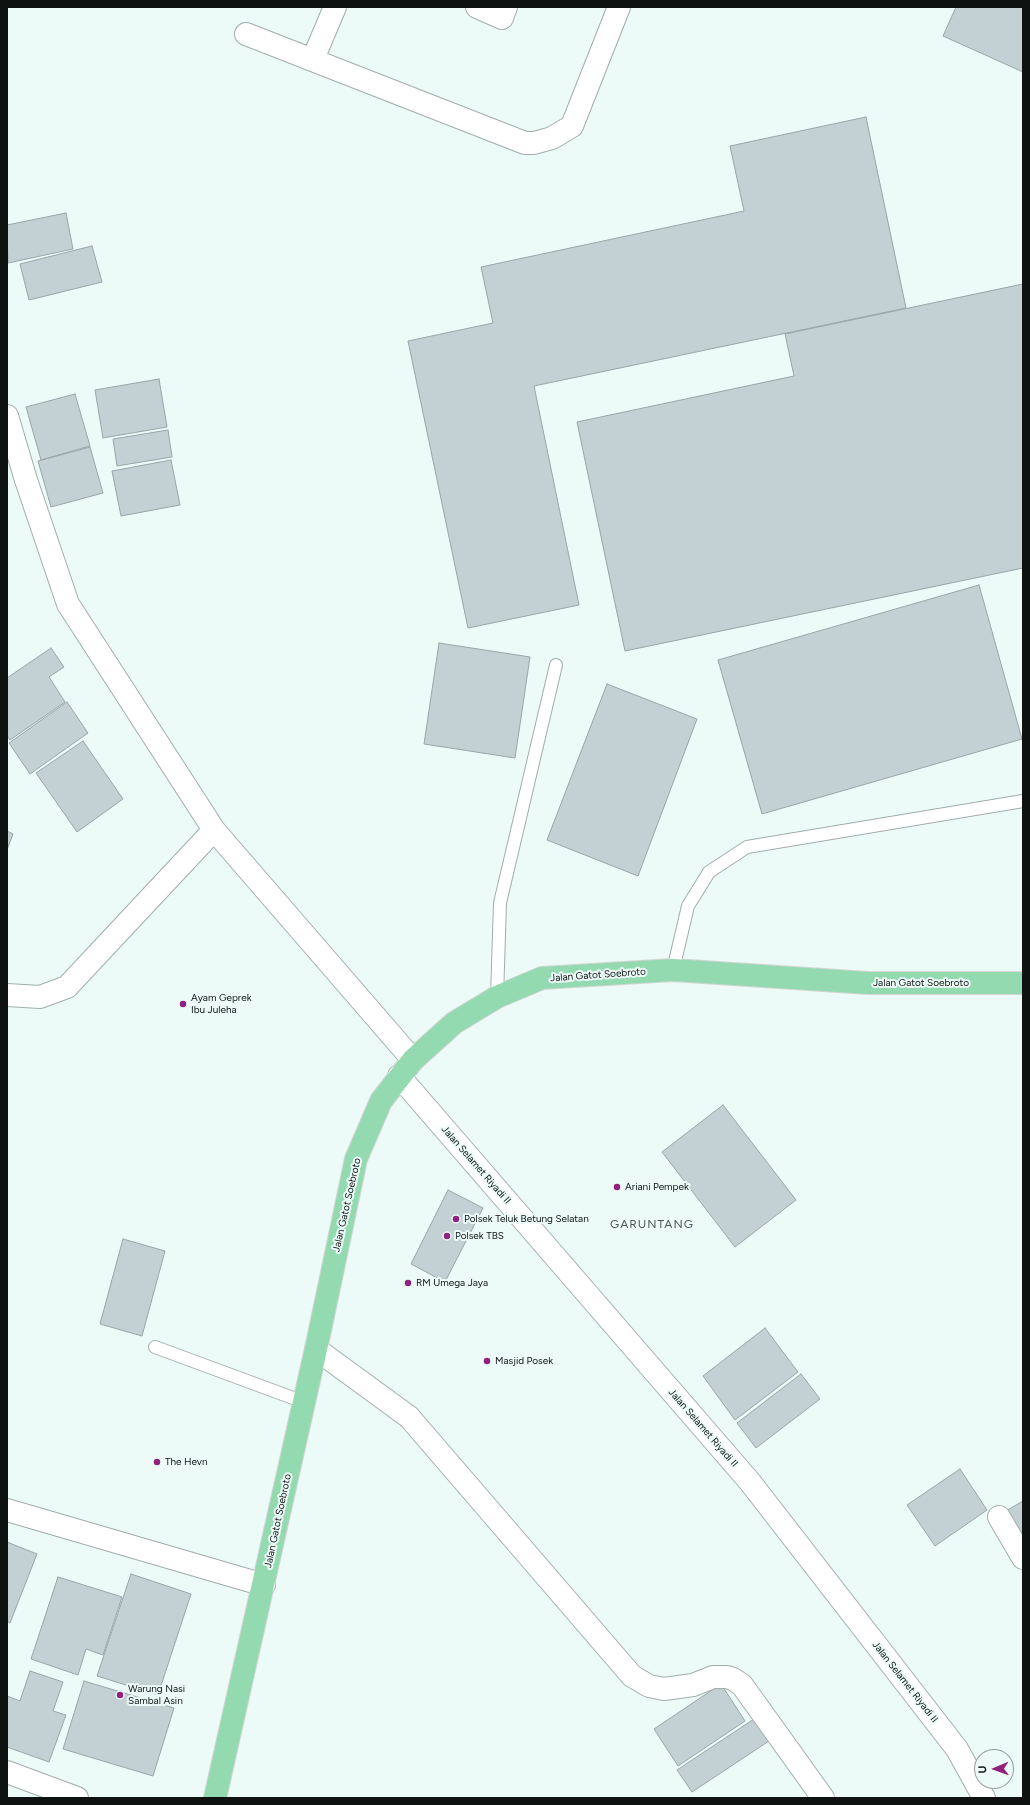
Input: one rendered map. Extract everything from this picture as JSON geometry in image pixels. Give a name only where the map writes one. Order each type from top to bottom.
[{"type":"main road","name":"Jalan Gatot Soebroto","points":[[215,1798],[264,1585],[356,1159],[381,1102],[406,1068],[454,1023],[497,997],[542,978],[673,970],[868,983],[1023,984]]},
{"type":"street","points":[[313,59],[334,7]]},
{"type":"street","points":[[477,7],[502,18],[506,7]]},
{"type":"street","points":[[246,34],[525,143],[534,143],[552,138],[572,126],[619,7]]},
{"type":"street","name":"Jalan Selamet Riyadi II","points":[[7,416],[26,480],[68,604],[214,830],[406,1068],[750,1482],[957,1749],[984,1798]]},
{"type":"street","points":[[7,995],[40,997],[67,987],[214,830]]},
{"type":"street","points":[[316,1348],[409,1417],[632,1676],[650,1686],[664,1689],[693,1685],[713,1677],[727,1677],[733,1679],[742,1685],[823,1798]]},
{"type":"street","points":[[7,1510],[264,1585]]},
{"type":"street","points":[[999,1517],[1023,1558]]},
{"type":"street","points":[[7,1772],[77,1798]]},
{"type":"lane","points":[[497,997],[500,903],[556,665]]},
{"type":"lane","points":[[673,970],[688,906],[709,872],[747,848],[1023,801]]},
{"type":"lane","points":[[155,1347],[304,1402]]},
{"type":"building","points":[[956,7],[1023,7],[1023,72],[943,36]]},
{"type":"building","points":[[866,117],[906,308],[534,386],[579,605],[468,628],[408,341],[493,323],[481,267],[744,211],[730,146]]},
{"type":"building","points":[[66,213],[73,249],[8,263],[7,225]]},
{"type":"building","points":[[92,246],[102,282],[29,300],[20,264]]},
{"type":"building","points":[[1023,284],[1023,568],[625,651],[577,422],[794,376],[785,334]]},
{"type":"building","points":[[159,379],[167,427],[103,438],[95,390]]},
{"type":"building","points":[[75,394],[90,446],[41,460],[26,407]]},
{"type":"building","points":[[168,430],[172,457],[117,466],[113,439]]},
{"type":"building","points":[[90,447],[103,493],[51,507],[38,461]]},
{"type":"building","points":[[171,460],[180,505],[121,516],[112,471]]},
{"type":"building","points":[[979,585],[1022,739],[762,814],[718,660]]},
{"type":"building","points":[[439,643],[530,657],[515,758],[424,744]]},
{"type":"building","points":[[51,648],[64,667],[49,677],[65,702],[10,740],[7,736],[7,678]]},
{"type":"building","points":[[607,684],[697,719],[638,876],[547,840]]},
{"type":"building","points":[[67,702],[88,733],[30,774],[9,743]]},
{"type":"building","points":[[83,741],[123,799],[77,832],[36,773]]},
{"type":"building","points":[[7,831],[13,834],[7,850]]},
{"type":"building","points":[[723,1105],[796,1200],[735,1247],[662,1152]]},
{"type":"building","name":"Polsek TBS","points":[[448,1190],[483,1208],[445,1282],[411,1264]]},
{"type":"building","points":[[123,1239],[165,1251],[142,1336],[100,1324]]},
{"type":"building","points":[[765,1328],[798,1372],[735,1420],[703,1376]]},
{"type":"building","points":[[801,1374],[820,1399],[756,1448],[737,1423]]},
{"type":"building","points":[[960,1469],[987,1510],[935,1546],[907,1505]]},
{"type":"building","points":[[1023,1501],[1023,1541],[1006,1511]]},
{"type":"building","points":[[7,1542],[37,1554],[10,1623],[7,1621]]},
{"type":"building","points":[[131,1574],[191,1594],[158,1695],[97,1676]]},
{"type":"building","points":[[58,1577],[122,1597],[103,1655],[86,1649],[78,1675],[31,1659]]},
{"type":"building","points":[[30,1671],[63,1682],[53,1711],[66,1715],[49,1762],[7,1747],[7,1696],[20,1701]]},
{"type":"building","points":[[84,1681],[174,1708],[153,1776],[63,1749]]},
{"type":"building","points":[[721,1684],[745,1721],[678,1766],[654,1729]]},
{"type":"building","points":[[757,1717],[772,1739],[692,1792],[677,1770]]},
{"type":"place","name":"Ayam Geprek Ibu Juleha","points":[[183,1004]]},
{"type":"place","name":"Ariani Pempek","points":[[617,1187]]},
{"type":"place","name":"Polsek Teluk Betung Selatan","points":[[456,1219]]},
{"type":"place","name":"Polsek TBS","points":[[447,1236]]},
{"type":"place","name":"RM Umega Jaya","points":[[408,1283]]},
{"type":"place","name":"Masjid Posek","points":[[487,1361]]},
{"type":"place","name":"The Hevn","points":[[157,1462]]},
{"type":"place","name":"Warung Nasi Sambal Asin","points":[[120,1695]]},
{"type":"district","name":"GARUNTANG","points":[[652,1224]]}]
